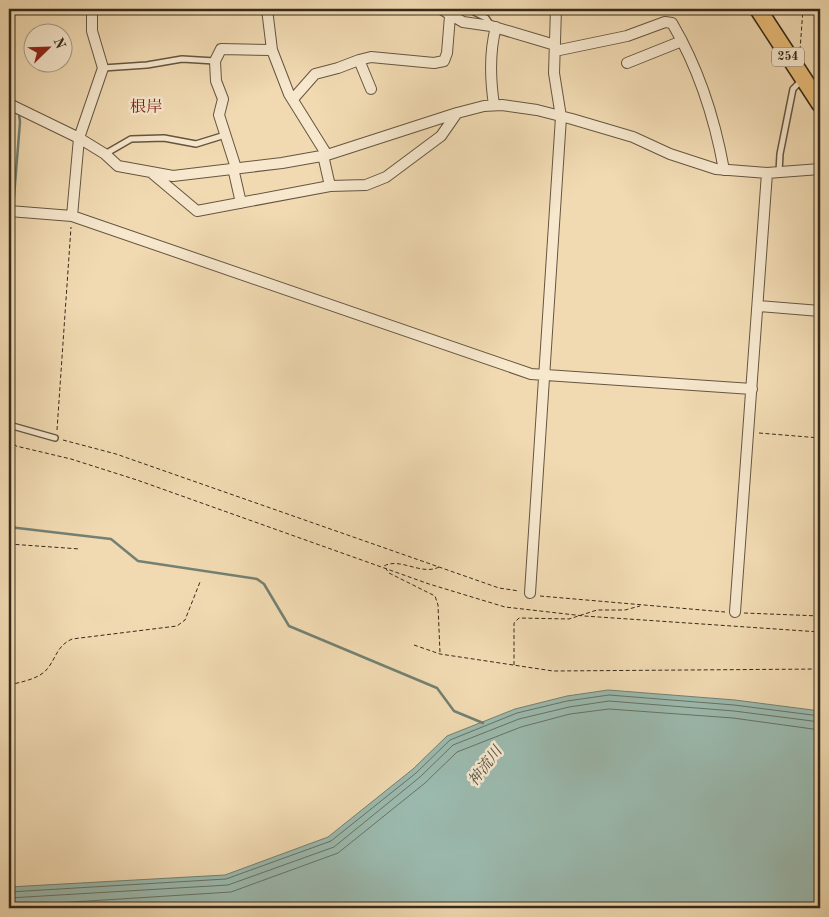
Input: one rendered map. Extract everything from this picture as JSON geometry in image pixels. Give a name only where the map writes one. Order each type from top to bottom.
[{"type":"highway","name":"254","points":[[758,9],[820,104]]},
{"type":"street","points":[[72,216],[79,138],[103,68],[92,31],[92,9]]},
{"type":"street","points":[[267,9],[272,50],[293,99],[325,155],[330,186]]},
{"type":"street","points":[[441,9],[463,22],[493,26],[555,48],[627,36],[665,22],[672,23],[682,41],[707,104],[720,144],[724,170]]},
{"type":"street","points":[[530,593],[561,117],[554,73],[556,9]]},
{"type":"street","points":[[748,9],[772,32]]},
{"type":"street","points":[[765,9],[772,32]]},
{"type":"street","points":[[293,99],[315,74],[359,60],[371,57],[434,62],[444,61],[447,53],[450,16]]},
{"type":"street","points":[[493,26],[489,77],[494,105]]},
{"type":"street","points":[[627,63],[682,41]]},
{"type":"street","points":[[241,203],[234,168],[219,115],[223,99],[216,81],[216,61],[222,49],[272,50]]},
{"type":"street","points":[[359,60],[371,89]]},
{"type":"street","points":[[9,104],[79,138],[105,154],[118,166],[153,174],[173,176],[325,155],[458,113],[494,105],[537,110],[633,138],[670,154],[724,170],[767,173],[820,169]]},
{"type":"street","points":[[153,174],[197,211],[330,186],[366,185],[386,177],[441,136],[458,113]]},
{"type":"street","points":[[735,612],[767,173]]},
{"type":"street","points":[[9,211],[72,216],[521,371],[544,376],[752,389]]},
{"type":"street","points":[[758,306],[820,311]]},
{"type":"lane","points":[[468,9],[486,18],[493,26]]},
{"type":"lane","points":[[103,68],[147,65],[182,59],[216,61]]},
{"type":"lane","points":[[780,172],[780,154],[793,89],[803,80]]},
{"type":"lane","points":[[105,154],[131,139],[164,138],[196,144],[225,134]]},
{"type":"lane","points":[[9,425],[55,438]]},
{"type":"path","points":[[790,60],[801,49],[803,9]]},
{"type":"path","points":[[72,216],[55,438],[124,457],[499,588],[640,605],[820,616]]},
{"type":"path","points":[[749,432],[820,438]]},
{"type":"path","points":[[11,434],[11,440],[16,446],[71,459],[137,480],[436,586],[505,607],[584,616],[820,632]]},
{"type":"path","points":[[9,544],[80,549]]},
{"type":"path","points":[[384,566],[399,565],[429,571],[440,567]]},
{"type":"path","points":[[384,566],[389,573],[435,596],[438,605],[440,654]]},
{"type":"path","points":[[9,685],[39,675],[47,670],[58,649],[72,639],[177,626],[185,620],[200,582]]},
{"type":"path","points":[[514,665],[514,623],[518,618],[569,619],[584,616],[597,610],[625,610],[640,605]]},
{"type":"path","points":[[414,645],[440,654],[553,671],[820,669]]},
{"type":"water","name":"神流川","points":[[608,690],[735,700],[820,711],[820,908],[9,908],[9,887],[225,875],[328,837],[413,769],[447,736],[515,709],[567,696]]},
{"type":"waterway","points":[[9,110],[19,114],[20,122],[13,209]]},
{"type":"waterway","points":[[9,273],[13,214]]},
{"type":"waterway","points":[[9,527],[111,539],[138,561],[257,579],[264,584],[289,626],[437,688],[454,711],[483,723]]},
{"type":"district","name":"根岸","points":[[146,108]]}]
